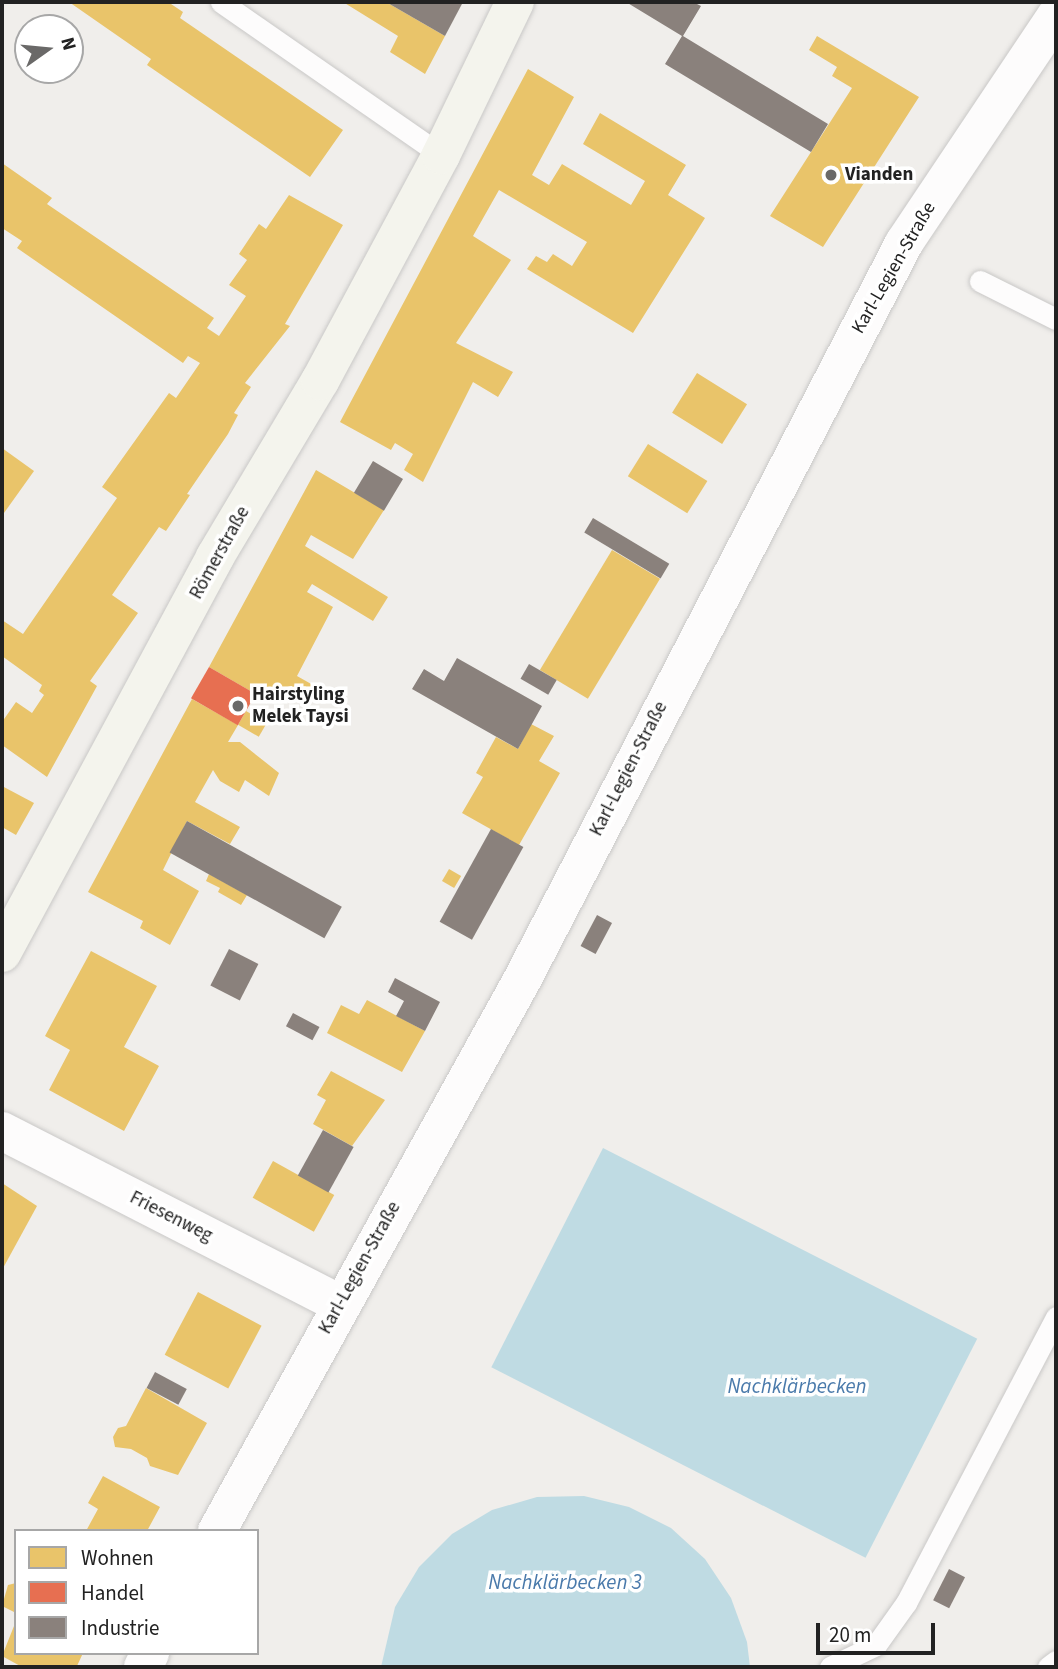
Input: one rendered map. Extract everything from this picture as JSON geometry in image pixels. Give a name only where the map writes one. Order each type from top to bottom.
[{"type":"street","name":"Römerstraße","points":[[2,953],[215,557],[320,381],[441,155],[515,2]]},
{"type":"street","name":"Karl-Legien-Straße","points":[[218,1529],[340,1304],[521,982],[904,243],[1056,16]]},
{"type":"street","name":"Friesenweg","points":[[2,1131],[340,1304]]},
{"type":"lane","points":[[221,2],[441,155]]},
{"type":"lane","points":[[980,281],[1056,319]]},
{"type":"lane","points":[[831,1667],[876,1645],[906,1603],[1056,1317]]},
{"type":"lane","points":[[1048,1667],[1056,1661]]},
{"type":"water","name":"Nachklärbecken","points":[[603,1148],[977,1339],[866,1558],[491,1367]]},
{"type":"water","name":"Nachklärbecken 3","points":[[584,1496],[629,1507],[671,1528],[705,1559],[731,1598],[747,1642],[750,1667],[381,1667],[395,1607],[419,1567],[452,1534],[492,1510],[537,1497]]},
{"type":"building: Wohnen","points":[[69,2],[168,2],[183,12],[180,18],[343,130],[310,177],[147,65],[151,59]]},
{"type":"building: Wohnen","points":[[343,2],[386,2],[445,36],[425,74],[390,52],[398,36]]},
{"type":"building: Wohnen","points":[[817,36],[919,97],[823,247],[770,216],[852,88],[832,76],[837,67],[809,50]]},
{"type":"building: Wohnen","points":[[528,69],[574,97],[532,175],[549,185],[562,164],[631,205],[645,181],[583,144],[600,113],[686,165],[668,195],[705,218],[633,333],[527,269],[536,256],[547,262],[553,254],[572,266],[587,242],[499,190],[473,236],[511,260],[456,343],[513,372],[498,397],[473,382],[423,482],[404,470],[413,454],[395,443],[391,450],[340,422]]},
{"type":"building: Wohnen","points":[[2,163],[52,198],[47,204],[214,318],[207,328],[219,336],[246,296],[229,285],[247,260],[239,254],[259,224],[266,229],[289,195],[343,225],[285,324],[290,326],[245,383],[251,387],[234,413],[238,415],[187,494],[190,495],[166,531],[159,527],[112,595],[138,613],[90,681],[97,686],[47,777],[2,745],[2,722],[16,702],[32,713],[44,695],[39,691],[42,685],[2,656],[2,620],[23,634],[117,498],[102,487],[169,393],[176,398],[200,363],[188,356],[183,363],[17,248],[22,241],[2,228]]},
{"type":"building: Wohnen","points":[[697,373],[747,404],[722,444],[672,413]]},
{"type":"building: Wohnen","points":[[648,444],[707,481],[687,513],[628,476]]},
{"type":"building: Wohnen","points":[[2,448],[34,471],[4,513],[2,512]]},
{"type":"building: Wohnen","points":[[316,470],[384,510],[353,559],[311,535],[305,546],[388,597],[373,621],[312,584],[307,592],[333,607],[297,676],[313,685],[304,700],[280,686],[271,703],[209,667]]},
{"type":"building: Wohnen","points":[[612,550],[660,579],[588,699],[540,670]]},
{"type":"building: Wohnen","points":[[192,699],[238,725],[228,742],[240,742],[279,773],[269,796],[245,780],[239,792],[220,781],[213,770],[195,802],[240,827],[230,844],[187,821],[163,870],[199,891],[170,945],[140,928],[143,921],[88,892]]},
{"type":"building: Wohnen","points":[[246,711],[267,723],[259,737],[238,725]]},
{"type":"building: Wohnen","points":[[531,724],[554,736],[539,761],[560,773],[519,845],[462,813],[483,777],[476,773],[496,737],[518,749]]},
{"type":"building: Wohnen","points":[[2,786],[34,803],[16,835],[2,827]]},
{"type":"building: Wohnen","points":[[449,869],[461,876],[454,888],[442,881]]},
{"type":"building: Wohnen","points":[[209,874],[247,895],[241,905],[218,892],[220,888],[206,881]]},
{"type":"building: Wohnen","points":[[91,951],[157,986],[124,1047],[159,1066],[124,1131],[49,1090],[70,1050],[45,1036]]},
{"type":"building: Wohnen","points":[[367,1000],[425,1031],[402,1072],[327,1033],[341,1005],[359,1014]]},
{"type":"building: Wohnen","points":[[331,1071],[385,1100],[352,1146],[313,1124],[326,1100],[317,1095]]},
{"type":"building: Wohnen","points":[[273,1161],[334,1195],[314,1232],[253,1198]]},
{"type":"building: Wohnen","points":[[2,1183],[37,1206],[2,1270]]},
{"type":"building: Wohnen","points":[[198,1292],[262,1326],[228,1388],[165,1355]]},
{"type":"building: Wohnen","points":[[146,1388],[207,1423],[178,1475],[150,1466],[147,1458],[131,1449],[115,1447],[113,1437],[118,1428],[126,1426]]},
{"type":"building: Wohnen","points":[[103,1476],[160,1507],[148,1529],[87,1529],[98,1509],[88,1503]]},
{"type":"building: Wohnen","points":[[14,1584],[14,1612],[2,1606],[8,1585]]},
{"type":"building: Wohnen","points":[[14,1626],[14,1655],[82,1655],[77,1666],[22,1667],[2,1656]]},
{"type":"building: Handel","points":[[209,667],[256,694],[238,725],[191,698]]},
{"type":"building: Industrie","points":[[386,2],[463,2],[445,36]]},
{"type":"building: Industrie","points":[[626,2],[693,2],[701,6],[683,36],[828,124],[811,152],[665,64],[682,36]]},
{"type":"building: Industrie","points":[[373,461],[403,479],[384,511],[354,493]]},
{"type":"building: Industrie","points":[[593,518],[669,564],[661,578],[584,533]]},
{"type":"building: Industrie","points":[[457,658],[542,706],[518,749],[412,689],[424,669],[444,681]]},
{"type":"building: Industrie","points":[[529,664],[557,680],[548,695],[520,679]]},
{"type":"building: Industrie","points":[[187,821],[342,907],[324,938],[170,852]]},
{"type":"building: Industrie","points":[[491,829],[523,847],[472,940],[440,922]]},
{"type":"building: Industrie","points":[[597,915],[612,923],[596,954],[581,946]]},
{"type":"building: Industrie","points":[[229,949],[258,964],[240,1001],[210,986]]},
{"type":"building: Industrie","points":[[395,978],[440,1002],[425,1031],[396,1016],[404,1001],[388,992]]},
{"type":"building: Industrie","points":[[293,1013],[319,1027],[312,1040],[286,1026]]},
{"type":"building: Industrie","points":[[323,1130],[354,1147],[328,1192],[298,1175]]},
{"type":"building: Industrie","points":[[155,1372],[187,1389],[178,1405],[147,1388]]},
{"type":"building: Industrie","points":[[949,1569],[965,1577],[949,1608],[933,1600]]},
{"type":"place","name":"Vianden","points":[[831,175]]},
{"type":"place","name":"Hairstyling Melek Taysi","points":[[238,706]]}]
